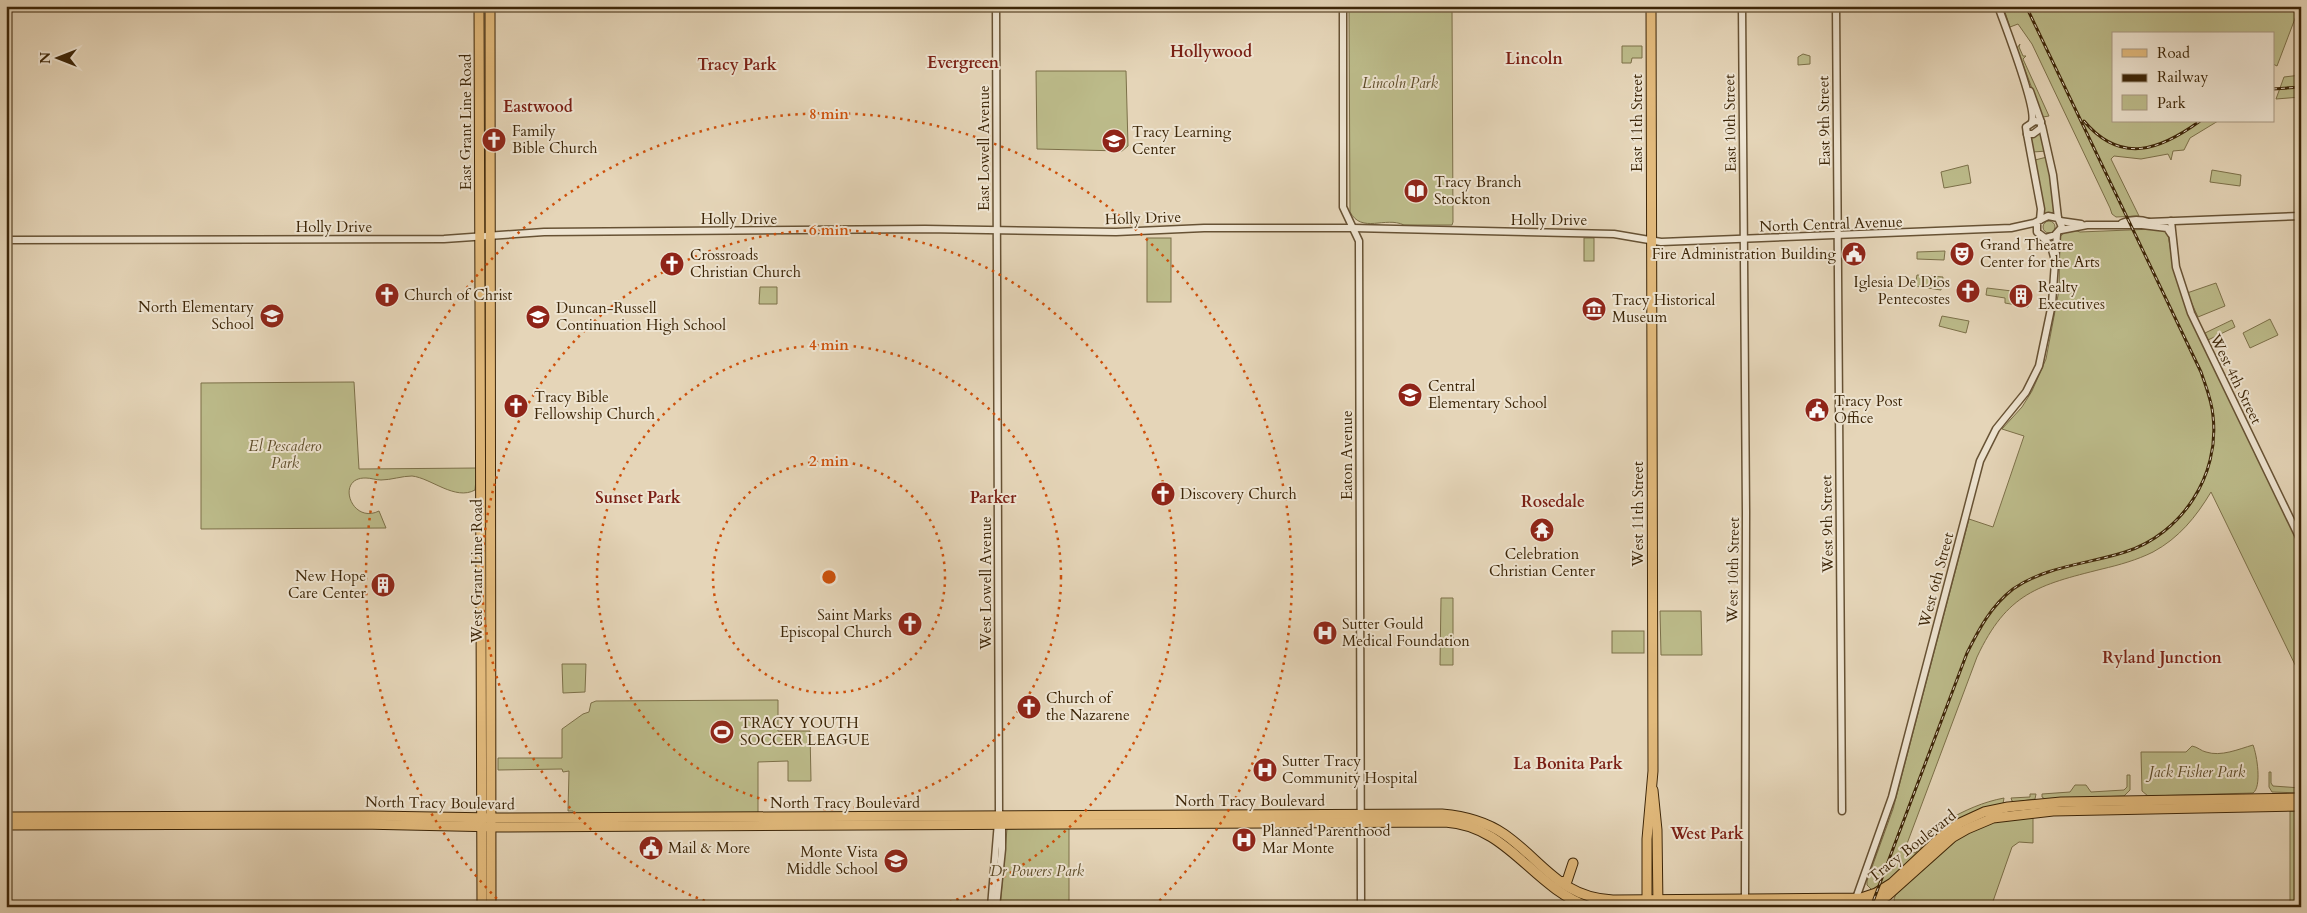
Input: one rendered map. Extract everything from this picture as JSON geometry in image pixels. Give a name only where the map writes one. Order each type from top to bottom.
[{"type":"main road","name":"East Grant Line Road","points":[[479,6],[480,236]]},
{"type":"main road","name":"East Grant Line Road","points":[[490,6],[490,235]]},
{"type":"main road","name":"East 11th Street","points":[[1650,6],[1651,241]]},
{"type":"main road","name":"West Grant Line Road","points":[[482,907],[486,822],[490,235]]},
{"type":"main road","name":"West Grant Line Road","points":[[480,236],[486,822],[491,907]]},
{"type":"main road","name":"West 11th Street","points":[[1647,904],[1647,839],[1652,787],[1651,241]]},
{"type":"main road","name":"West 11th Street","points":[[1652,787],[1657,812],[1658,904]]},
{"type":"main road","name":"Tracy Boulevard","points":[[1842,907],[1854,904],[1892,883],[1948,831],[1975,815],[1996,809],[2053,802],[2301,798]]},
{"type":"main road","name":"Tracy Boulevard","points":[[1658,904],[1745,900],[1872,903],[1887,896],[1953,838],[1972,826],[1993,818],[2053,811],[2301,806]]},
{"type":"main road","name":"North Tracy Boulevard","points":[[6,825],[999,821],[1361,818],[1442,814],[1478,821],[1509,838],[1559,882],[1577,893],[1594,898],[1658,904]]},
{"type":"main road","name":"North Tracy Boulevard","points":[[6,817],[373,816],[486,822]]},
{"type":"main road","name":"North Tracy Boulevard","points":[[1361,818],[1445,822],[1475,828],[1504,844],[1552,887],[1585,906]]},
{"type":"main road","points":[[1559,882],[1567,881],[1573,863]]},
{"type":"street","name":"East Lowell Avenue","points":[[996,6],[997,229]]},
{"type":"street","name":"Eaton Avenue","points":[[1343,6],[1343,207],[1359,241],[1361,907]]},
{"type":"street","name":"East 10th Street","points":[[1742,6],[1744,240]]},
{"type":"street","name":"East 9th Street","points":[[1836,6],[1838,236]]},
{"type":"street","points":[[1998,6],[2025,84],[2034,116],[2032,122]]},
{"type":"street","points":[[2025,84],[2031,93],[2041,124],[2053,175],[2059,232]]},
{"type":"street","points":[[2041,124],[2038,121],[2032,122],[2026,127],[2041,210],[2038,221],[2040,234],[2050,238],[2059,232],[2087,225],[2122,224],[2167,228],[2171,235]]},
{"type":"street","points":[[2027,134],[2036,133],[2041,124]]},
{"type":"street","points":[[2038,221],[2049,216],[2087,225]]},
{"type":"street","points":[[2141,225],[2149,222],[2301,216]]},
{"type":"street","points":[[2122,224],[2129,220],[2149,222]]},
{"type":"street","name":"North Central Avenue","points":[[1651,241],[1744,240],[2011,228],[2038,221]]},
{"type":"street","name":"West 4th Street","points":[[2171,221],[2171,235],[2176,267],[2191,313],[2301,541]]},
{"type":"street","name":"Holly Drive","points":[[6,240],[444,239],[544,232],[997,229],[1116,232],[1204,228],[1353,228],[1614,234],[1651,241]]},
{"type":"street","name":"North Central Avenue","points":[[2011,228],[2040,234]]},
{"type":"street","name":"West Lowell Avenue","points":[[996,907],[1001,868],[999,821],[997,229]]},
{"type":"street","name":"West 6th Street","points":[[1854,904],[1892,797],[1980,461],[1996,429],[2026,392],[2034,378],[2048,329],[2059,232]]},
{"type":"street","name":"West 6th Street","points":[[2040,234],[2051,246],[2055,269]]},
{"type":"street","name":"West 9th Street","points":[[1838,236],[1842,811]]},
{"type":"street","name":"West 10th Street","points":[[1744,240],[1746,505],[1745,900]]},
{"type":"street","name":"West Lowell Avenue","points":[[990,907],[999,821]]},
{"type":"street","points":[[1863,877],[1864,887],[1873,894]]},
{"type":"street","points":[[1722,907],[1741,904],[1745,900]]},
{"type":"green space","name":"Lincoln Park","points":[[1349,6],[1452,6],[1452,225],[1404,225],[1389,222],[1367,223],[1355,219],[1350,212]]},
{"type":"green space","points":[[2003,6],[2295,6],[2299,8],[2277,66],[2274,64],[2274,32],[2112,32],[2112,122],[2216,122],[2190,138],[2184,150],[2173,151],[2171,160],[2168,154],[2141,159],[2114,156],[2111,159],[2139,216],[2116,217],[2112,214],[2032,44],[2018,24],[2010,27]]},
{"type":"green space","points":[[2020,44],[2019,47],[2023,56],[2026,56],[2023,59],[2049,116],[2043,117],[2040,110],[2017,48]]},
{"type":"green space","points":[[1622,46],[1642,46],[1642,58],[1632,58],[1631,63],[1622,63]]},
{"type":"green space","points":[[1803,54],[1810,56],[1810,64],[1798,65],[1798,57]]},
{"type":"green space","points":[[1036,71],[1126,71],[1128,146],[1122,151],[1037,149]]},
{"type":"green space","points":[[2301,75],[2301,97],[2276,99],[2284,77]]},
{"type":"green space","points":[[2041,131],[2047,151],[2033,152],[2031,137]]},
{"type":"green space","points":[[2049,158],[2054,212],[2044,215],[2035,160]]},
{"type":"green space","points":[[1968,165],[1971,183],[1944,188],[1941,172]]},
{"type":"green space","points":[[2212,170],[2241,175],[2240,186],[2210,182]]},
{"type":"green space","points":[[2047,221],[2051,221],[2055,227],[2051,233],[2047,233],[2043,229],[2043,225]]},
{"type":"green space","points":[[2071,230],[2080,232],[2165,230],[2168,235],[2175,274],[2188,314],[2301,548],[2301,677],[2211,492],[2186,526],[2171,540],[2153,552],[2115,566],[2060,580],[2042,587],[2013,605],[2000,618],[1977,657],[1905,849],[1915,853],[1927,842],[1926,837],[1938,826],[1943,831],[1897,875],[1872,890],[1867,885],[1867,881],[1893,809],[1969,519],[1993,527],[2024,436],[2002,429],[2022,407],[2032,391],[2046,359],[2059,290],[2060,237]]},
{"type":"green space","points":[[1147,238],[1171,238],[1171,302],[1147,302]]},
{"type":"green space","points":[[1584,238],[1594,238],[1594,261],[1584,261]]},
{"type":"green space","points":[[1945,251],[1944,260],[1917,259],[1917,252]]},
{"type":"green space","points":[[1917,275],[1943,277],[1941,290],[1915,286]]},
{"type":"green space","points":[[2216,283],[2225,306],[2198,317],[2187,293]]},
{"type":"green space","points":[[760,287],[777,287],[777,304],[759,304]]},
{"type":"green space","points":[[1987,288],[2012,291],[2012,298],[2029,301],[2028,307],[2005,303],[2005,298],[1986,295]]},
{"type":"green space","points":[[1942,316],[1969,321],[1966,333],[1939,326]]},
{"type":"green space","points":[[2270,319],[2278,335],[2250,348],[2243,333]]},
{"type":"green space","points":[[2232,320],[2235,327],[2208,340],[2205,333]]},
{"type":"green space","name":"El Pescadero Park","points":[[354,382],[359,469],[477,468],[475,490],[459,493],[412,476],[381,480],[366,478],[357,480],[351,485],[350,499],[361,512],[369,514],[379,511],[386,528],[201,529],[201,383]]},
{"type":"green space","points":[[1441,598],[1453,598],[1453,665],[1440,665]]},
{"type":"green space","points":[[1660,611],[1701,611],[1702,655],[1661,655]]},
{"type":"green space","points":[[1612,631],[1644,631],[1644,653],[1612,653]]},
{"type":"green space","points":[[562,664],[586,664],[585,692],[563,693]]},
{"type":"green space","points":[[778,700],[778,731],[810,731],[811,781],[788,781],[788,761],[758,762],[758,814],[574,814],[573,811],[568,811],[569,771],[563,772],[562,769],[498,770],[498,758],[562,758],[562,729],[583,714],[589,712],[591,703],[596,701]]},
{"type":"green space","name":"Jack Fisher Park","points":[[2253,745],[2258,778],[2256,790],[2253,793],[2148,796],[2142,791],[2141,752],[2186,752],[2192,746],[2218,754]]},
{"type":"green space","points":[[2269,772],[2271,772],[2271,783],[2273,786],[2301,788],[2301,793],[2272,792],[2269,787]]},
{"type":"green space","points":[[2127,775],[2130,775],[2130,790],[2124,796],[2045,799],[2042,797],[2042,794],[2070,792],[2075,785],[2086,785],[2091,792],[2124,790],[2127,787]]},
{"type":"green space","points":[[2030,794],[2036,794],[2035,799],[2015,802],[2011,798],[2030,797]]},
{"type":"green space","points":[[2004,798],[2003,804],[1949,827],[1946,821],[1974,807]]},
{"type":"green space","points":[[2290,811],[2301,811],[2301,907],[2290,907]]},
{"type":"green space","points":[[2033,817],[2033,843],[2019,842],[2012,847],[1991,907],[1896,907],[1894,899],[1896,894],[1957,838],[1990,822]]},
{"type":"green space","name":"Dr Powers Park","points":[[1069,826],[1069,907],[1000,907],[1007,829]]},
{"type":"railway","points":[[1871,907],[1967,653],[1992,610],[2013,589],[2039,575],[2125,552],[2145,543],[2164,531],[2180,517],[2193,499],[2203,480],[2210,460],[2214,438],[2210,399],[2201,372],[2026,6]]},
{"type":"railway","points":[[2274,89],[2301,87]]},
{"type":"railway","points":[[2084,121],[2098,135],[2112,144],[2126,148],[2141,148],[2155,145],[2170,139],[2198,122]]},
{"type":"place","name":"Family Bible Church","points":[[494,140]]},
{"type":"place","name":"Tracy Learning Center","points":[[1114,141]]},
{"type":"place","name":"Tracy Branch Stockton","points":[[1416,191]]},
{"type":"place","name":"Fire Administration Building","points":[[1854,254]]},
{"type":"place","name":"Grand Theatre Center for the Arts","points":[[1962,254]]},
{"type":"place","name":"Crossroads Christian Church","points":[[672,264]]},
{"type":"place","name":"Iglesia De Dios Pentecostes","points":[[1968,291]]},
{"type":"place","name":"Church of Christ","points":[[387,295]]},
{"type":"place","name":"Realty Executives","points":[[2021,296]]},
{"type":"place","name":"Tracy Historical Museum","points":[[1594,309]]},
{"type":"place","name":"North Elementary School","points":[[272,316]]},
{"type":"place","name":"Duncan-Russell Continuation High School","points":[[538,317]]},
{"type":"place","name":"Central Elementary School","points":[[1410,395]]},
{"type":"place","name":"Tracy Bible Fellowship Church","points":[[516,406]]},
{"type":"place","name":"Tracy Post Office","points":[[1817,410]]},
{"type":"place","name":"Discovery Church","points":[[1163,494]]},
{"type":"place","name":"Celebration Christian Center","points":[[1542,530]]},
{"type":"place","name":"New Hope Care Center","points":[[383,585]]},
{"type":"place","name":"Saint Marks Episcopal Church","points":[[910,624]]},
{"type":"place","name":"Sutter Gould Medical Foundation","points":[[1325,633]]},
{"type":"place","name":"Church of the Nazarene","points":[[1029,707]]},
{"type":"place","name":"TRACY YOUTH SOCCER LEAGUE","points":[[722,732]]},
{"type":"place","name":"Sutter Tracy Community Hospital","points":[[1265,770]]},
{"type":"place","name":"Planned Parenthood Mar Monte","points":[[1244,840]]},
{"type":"place","name":"Mail & More","points":[[651,848]]},
{"type":"place","name":"Monte Vista Middle School","points":[[896,861]]},
{"type":"district","name":"Hollywood","points":[[1211,52]]},
{"type":"district","name":"Lincoln","points":[[1534,59]]},
{"type":"district","name":"Evergreen","points":[[963,63]]},
{"type":"district","name":"Tracy Park","points":[[737,65]]},
{"type":"district","name":"Eastwood","points":[[538,107]]},
{"type":"district","name":"Sunset Park","points":[[638,498]]},
{"type":"district","name":"Parker","points":[[993,498]]},
{"type":"district","name":"Rosedale","points":[[1553,502]]},
{"type":"district","name":"Ryland Junction","points":[[2162,658]]},
{"type":"district","name":"La Bonita Park","points":[[1568,764]]},
{"type":"district","name":"West Park","points":[[1707,834]]}]
